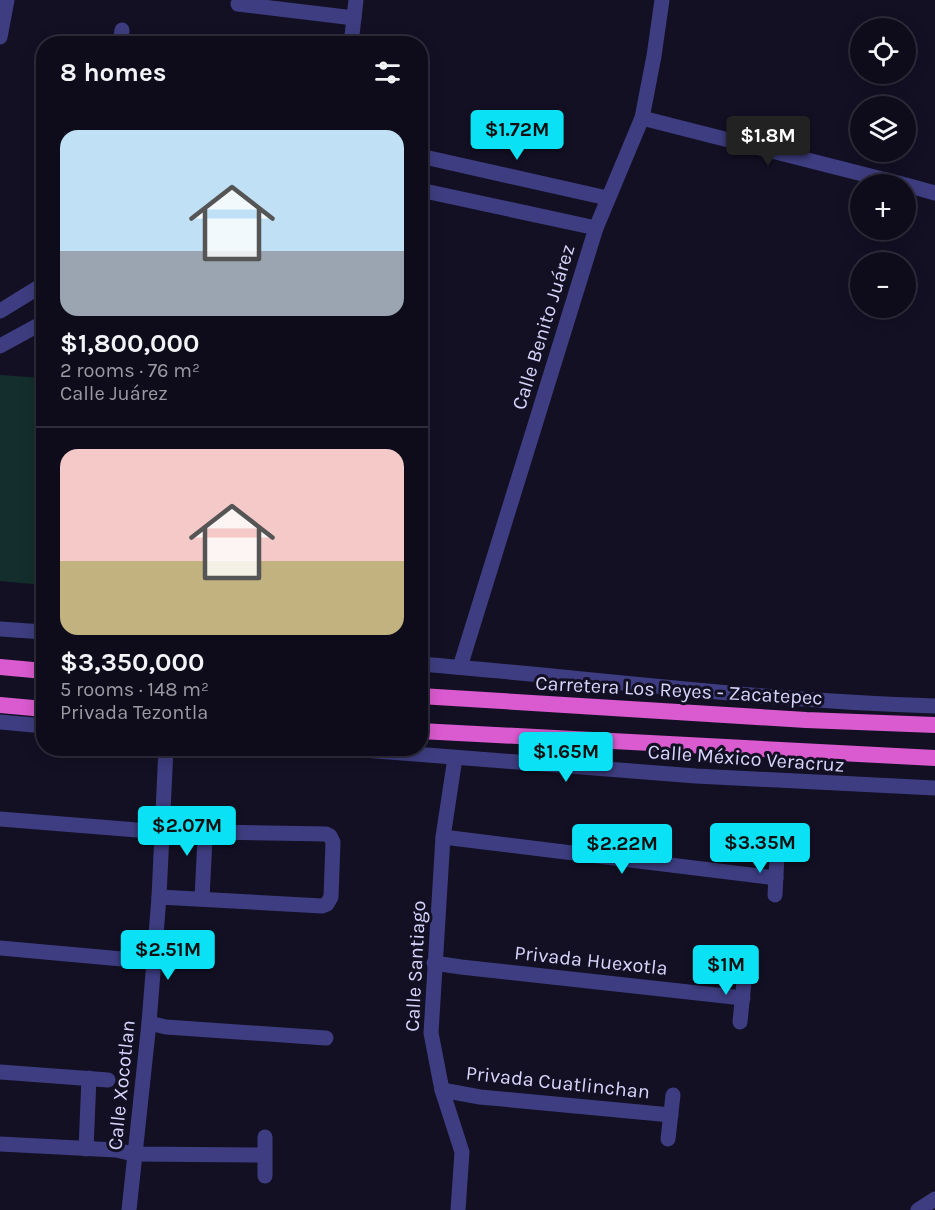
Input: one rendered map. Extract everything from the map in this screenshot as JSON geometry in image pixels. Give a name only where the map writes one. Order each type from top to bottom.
[{"type":"highway","points":[[0,667],[36,670]]},
{"type":"highway","name":"Carretera Los Reyes - Zacatepec","points":[[428,696],[806,720],[935,725]]},
{"type":"highway","points":[[0,705],[36,708]]},
{"type":"highway","points":[[428,731],[935,758]]},
{"type":"street","points":[[0,37],[7,0]]},
{"type":"street","points":[[352,36],[356,0]]},
{"type":"street","name":"Calle Benito Juárez","points":[[460,667],[596,228],[642,118],[662,0]]},
{"type":"street","points":[[238,4],[354,18]]},
{"type":"street","points":[[642,118],[861,174]]},
{"type":"street","points":[[428,158],[607,198]]},
{"type":"street","points":[[916,188],[935,193]]},
{"type":"street","points":[[428,192],[596,228]]},
{"type":"street","points":[[0,311],[36,289]]},
{"type":"street","points":[[0,346],[36,326]]},
{"type":"street","points":[[0,629],[36,631]]},
{"type":"street","points":[[428,665],[682,690],[935,706]]},
{"type":"street","points":[[0,722],[36,725]]},
{"type":"street","name":"Calle Xocotlan","points":[[129,1210],[149,1023],[159,897],[166,756]]},
{"type":"street","name":"Calle México Veracruz","points":[[428,756],[707,777],[935,788]]},
{"type":"street","name":"Calle Santiago","points":[[455,758],[444,837],[431,1033],[441,1090],[462,1152],[458,1210]]},
{"type":"street","points":[[0,819],[162,832]]},
{"type":"street","points":[[159,897],[322,906],[327,904],[331,897],[333,842],[326,834],[212,832],[205,839],[202,898]]},
{"type":"street","points":[[444,837],[776,878]]},
{"type":"street","points":[[774,895],[777,855]]},
{"type":"street","points":[[0,948],[122,960],[153,960]]},
{"type":"street","name":"Privada Huexotla","points":[[434,963],[460,968],[743,998]]},
{"type":"street","points":[[740,1022],[745,972]]},
{"type":"street","points":[[149,1023],[166,1027],[326,1038]]},
{"type":"street","points":[[0,1072],[108,1080]]},
{"type":"street","points":[[86,1149],[89,1078]]},
{"type":"street","name":"Privada Cuatlinchan","points":[[441,1090],[480,1097],[671,1115]]},
{"type":"street","points":[[668,1139],[673,1095]]},
{"type":"street","points":[[265,1137],[265,1176]]},
{"type":"street","points":[[0,1144],[116,1150],[134,1154],[264,1155]]},
{"type":"street","points":[[918,1210],[935,1199]]},
{"type":"green space","points":[[0,375],[36,378],[36,584],[0,581]]}]
